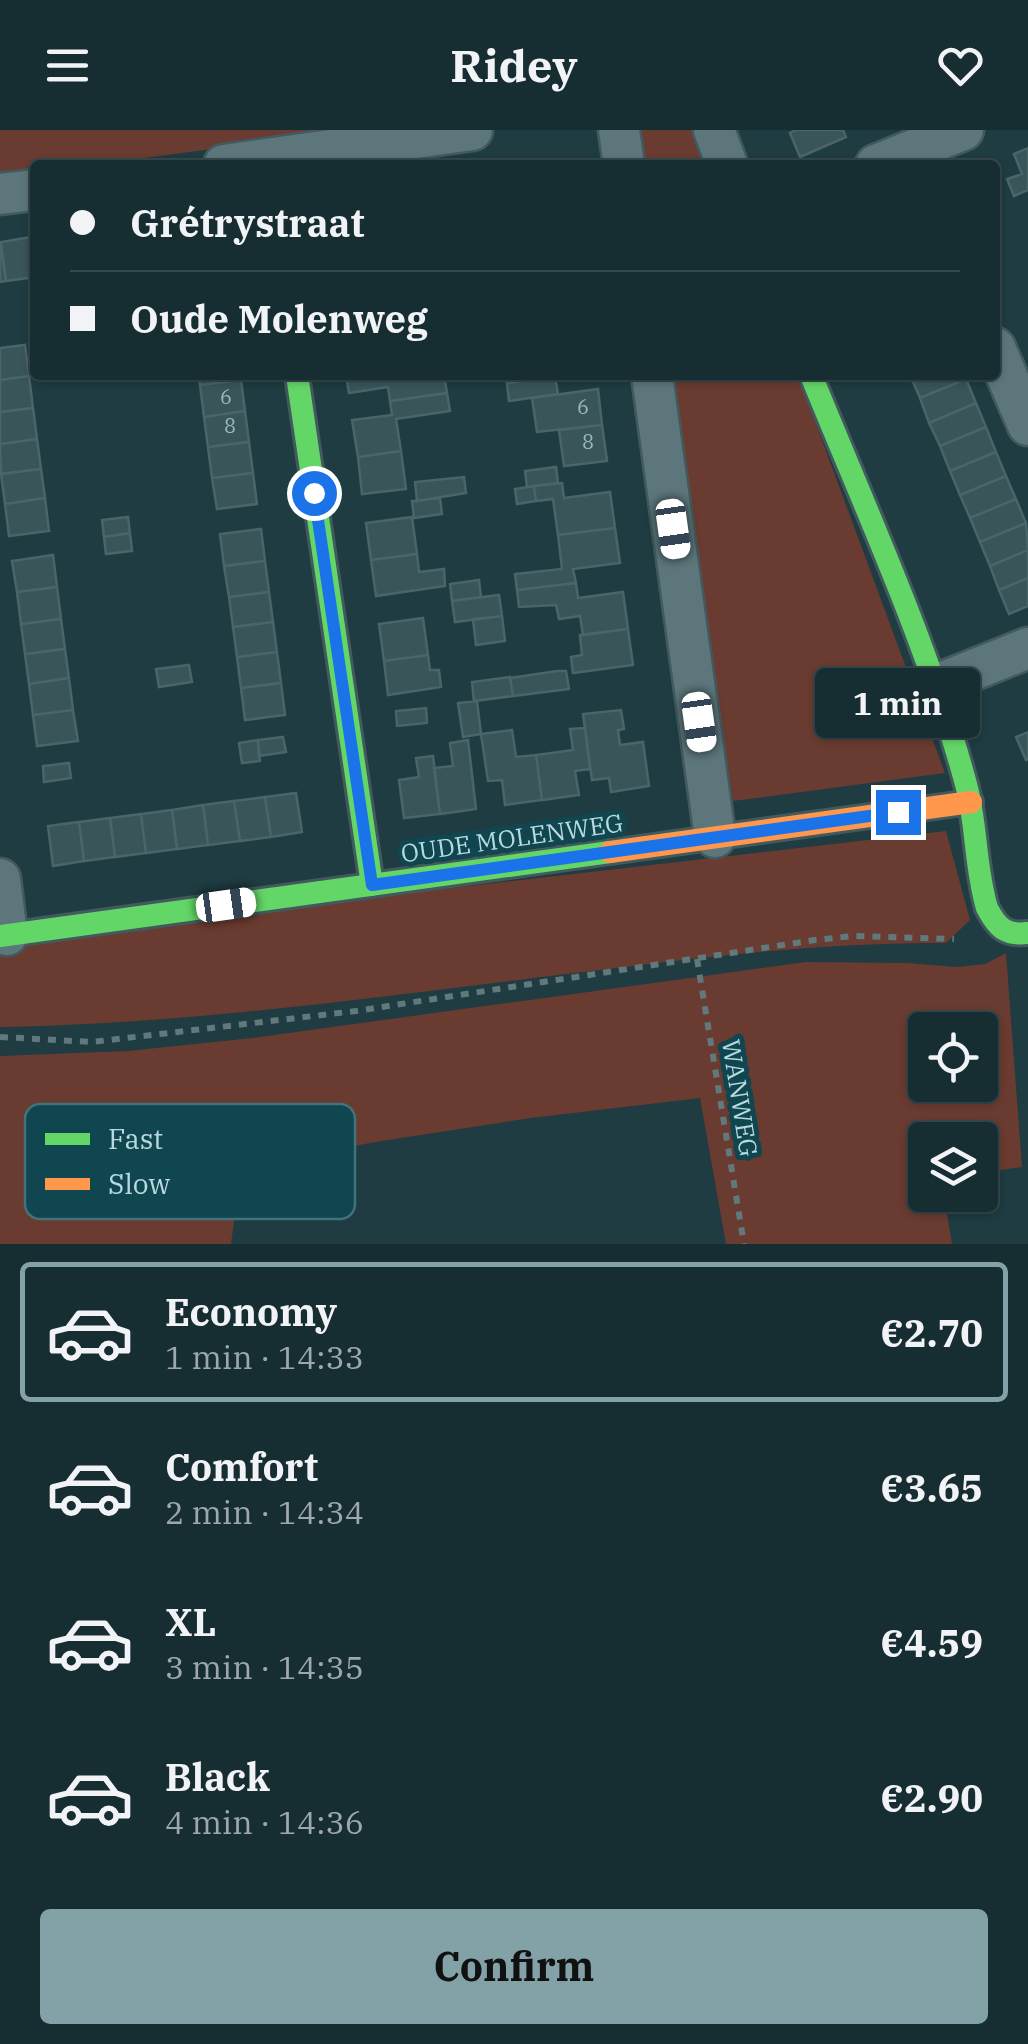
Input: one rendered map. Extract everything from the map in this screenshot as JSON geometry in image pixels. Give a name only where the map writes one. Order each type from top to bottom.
[{"type":"street","points":[[279,160],[472,130]]},
{"type":"street","points":[[619,130],[623,160]]},
{"type":"street","points":[[714,130],[726,160]]},
{"type":"street","points":[[901,160],[963,130]]},
{"type":"street","points":[[0,194],[30,191]]},
{"type":"street","points":[[1000,360],[1028,425]]},
{"type":"street","points":[[298,380],[372,885]]},
{"type":"street","points":[[653,380],[715,837]]},
{"type":"street","points":[[813,380],[936,686],[972,802],[982,892],[997,926],[1014,934],[1028,933]]},
{"type":"street","points":[[936,686],[1028,648]]},
{"type":"street","name":"OUDE MOLENWEG","points":[[4,936],[972,802]]},
{"type":"street","points":[[0,880],[4,936]]},
{"type":"path","points":[[0,1037],[92,1042],[356,1011],[852,936],[966,940]]},
{"type":"path","name":"WANWEG","points":[[697,959],[744,1244]]},
{"type":"shaded area","points":[[0,130],[352,130],[130,160],[30,160],[30,174],[0,178]]},
{"type":"shaded area","points":[[631,130],[698,130],[711,160],[636,160]]},
{"type":"shaded area","points":[[669,380],[800,380],[945,773],[733,801]]},
{"type":"shaded area","points":[[946,831],[970,920],[946,943],[760,952],[216,1015],[0,1027],[0,940]]},
{"type":"shaded area","points":[[1006,953],[1022,1167],[998,1170],[998,1122],[908,1122],[908,1212],[947,1212],[952,1244],[726,1244],[700,1098],[531,1118],[355,1146],[355,1104],[25,1104],[25,1219],[234,1219],[231,1244],[0,1244],[0,1056],[128,1051],[252,1038],[806,962],[957,967],[985,964]]},
{"type":"building","points":[[843,130],[846,137],[800,157],[790,133]]},
{"type":"building","points":[[1028,148],[1028,190],[1014,196],[1007,179],[1022,174],[1014,154]]},
{"type":"building","points":[[30,237],[30,278],[6,281],[1,242]]},
{"type":"building","points":[[0,242],[6,281],[0,282]]},
{"type":"building","points":[[25,345],[29,376],[0,380],[0,348]]},
{"type":"building","points":[[29,376],[33,408],[0,412],[0,380]]},
{"type":"building","points":[[200,380],[241,380],[200,385]]},
{"type":"building","points":[[241,380],[245,411],[204,417],[200,385]]},
{"type":"building","points":[[347,380],[445,380],[447,393],[390,401],[388,387],[349,393]]},
{"type":"building","points":[[556,380],[558,394],[509,401],[507,383]]},
{"type":"building","points":[[912,380],[964,380],[920,398]]},
{"type":"building","points":[[966,380],[976,403],[929,423],[920,398]]},
{"type":"building","points":[[598,389],[602,425],[537,432],[532,398]]},
{"type":"building","points":[[447,393],[450,411],[396,419],[401,451],[358,457],[352,420],[392,415],[390,401]]},
{"type":"building","points":[[976,403],[986,427],[940,446],[929,423]]},
{"type":"building","points":[[33,408],[37,439],[0,444],[0,412]]},
{"type":"building","points":[[245,411],[249,442],[208,447],[204,417]]},
{"type":"building","points":[[602,425],[607,461],[564,466],[559,430]]},
{"type":"building","points":[[986,427],[996,452],[950,471],[940,446]]},
{"type":"building","points":[[37,439],[41,469],[1,474],[0,444]]},
{"type":"building","points":[[249,442],[253,473],[212,478],[208,447]]},
{"type":"building","points":[[401,451],[406,489],[362,494],[358,457]]},
{"type":"building","points":[[996,452],[1006,476],[960,495],[950,471]]},
{"type":"building","points":[[556,467],[558,483],[527,487],[525,471]]},
{"type":"building","points":[[41,469],[45,498],[5,504],[1,474]]},
{"type":"building","points":[[253,473],[257,504],[217,509],[212,478]]},
{"type":"building","points":[[1006,476],[1016,499],[970,518],[960,495]]},
{"type":"building","points":[[464,477],[466,493],[417,501],[415,482]]},
{"type":"building","points":[[562,483],[564,498],[610,492],[615,528],[558,535],[553,499],[536,501],[534,486]]},
{"type":"building","points":[[534,486],[536,501],[517,504],[515,489]]},
{"type":"building","points":[[45,498],[49,531],[9,536],[5,504]]},
{"type":"building","points":[[440,498],[442,514],[414,518],[412,501]]},
{"type":"building","points":[[1016,499],[1026,523],[980,542],[970,518]]},
{"type":"building","points":[[128,517],[130,533],[104,537],[102,520]]},
{"type":"building","points":[[412,517],[417,554],[371,560],[366,523]]},
{"type":"building","points":[[1026,523],[1028,550],[990,566],[980,542]]},
{"type":"building","points":[[615,528],[620,563],[573,569],[576,583],[517,590],[515,574],[562,569],[558,535]]},
{"type":"building","points":[[261,529],[265,561],[224,566],[220,534]]},
{"type":"building","points":[[130,533],[132,551],[106,554],[104,537]]},
{"type":"building","points":[[1028,550],[1028,578],[999,590],[990,566]]},
{"type":"building","points":[[417,554],[419,572],[444,569],[445,586],[376,596],[371,560]]},
{"type":"building","points":[[53,555],[57,587],[17,592],[12,561]]},
{"type":"building","points":[[265,561],[269,592],[229,597],[224,566]]},
{"type":"building","points":[[1028,578],[1028,606],[1009,614],[999,590]]},
{"type":"building","points":[[479,580],[481,597],[452,601],[450,584]]},
{"type":"building","points":[[576,583],[578,598],[623,592],[628,629],[583,635],[580,616],[559,619],[556,605],[519,607],[517,590]]},
{"type":"building","points":[[57,587],[61,619],[21,624],[17,592]]},
{"type":"building","points":[[269,592],[273,622],[233,627],[229,597]]},
{"type":"building","points":[[499,595],[502,616],[455,622],[452,601]]},
{"type":"building","points":[[502,616],[505,641],[476,645],[473,619]]},
{"type":"building","points":[[423,618],[428,655],[384,661],[379,624]]},
{"type":"building","points":[[61,619],[65,649],[25,654],[21,624]]},
{"type":"building","points":[[273,622],[277,652],[237,657],[233,627]]},
{"type":"building","points":[[628,629],[633,665],[573,673],[571,657],[582,655],[580,635]]},
{"type":"building","points":[[65,649],[69,678],[29,684],[25,654]]},
{"type":"building","points":[[277,652],[281,683],[241,688],[237,657]]},
{"type":"building","points":[[428,655],[430,670],[439,670],[441,687],[388,695],[384,661]]},
{"type":"building","points":[[189,665],[192,682],[159,687],[156,669]]},
{"type":"building","points":[[566,671],[569,689],[513,696],[510,678]]},
{"type":"building","points":[[510,677],[513,696],[474,701],[472,682]]},
{"type":"building","points":[[69,678],[73,710],[33,715],[29,684]]},
{"type":"building","points":[[281,683],[285,715],[245,720],[241,688]]},
{"type":"building","points":[[477,701],[481,734],[463,737],[458,703]]},
{"type":"building","points":[[426,708],[427,723],[397,726],[396,711]]},
{"type":"building","points":[[73,710],[78,741],[37,746],[33,715]]},
{"type":"building","points":[[621,710],[624,729],[618,730],[620,745],[643,742],[649,786],[611,792],[609,778],[592,780],[583,714]]},
{"type":"building","points":[[585,728],[590,769],[575,771],[579,795],[542,800],[536,755],[573,750],[570,729]]},
{"type":"building","points":[[512,730],[516,757],[536,755],[542,800],[505,805],[502,780],[488,781],[481,734]]},
{"type":"building","points":[[1028,732],[1028,759],[1026,760],[1016,737]]},
{"type":"building","points":[[283,737],[286,752],[259,756],[258,740]]},
{"type":"building","points":[[258,740],[260,761],[242,763],[239,743]]},
{"type":"building","points":[[468,740],[476,809],[440,814],[434,768],[453,766],[450,743]]},
{"type":"building","points":[[433,756],[440,814],[404,818],[399,780],[419,777],[416,758]]},
{"type":"building","points":[[69,763],[71,778],[44,782],[43,766]]},
{"type":"building","points":[[296,793],[302,832],[271,837],[265,797]]},
{"type":"building","points":[[265,797],[271,837],[240,841],[234,801]]},
{"type":"building","points":[[234,801],[240,841],[208,845],[203,805]]},
{"type":"building","points":[[203,805],[208,845],[177,849],[172,810]]},
{"type":"building","points":[[172,810],[177,849],[146,853],[141,814]]},
{"type":"building","points":[[141,814],[146,853],[115,857],[110,818]]},
{"type":"building","points":[[110,818],[115,857],[84,861],[79,822]]},
{"type":"building","points":[[79,822],[84,861],[53,866],[48,826]]},
{"type":"traffic: fast","points":[[298,380],[372,885]]},
{"type":"traffic: fast","points":[[813,380],[935,684],[967,788],[987,908],[1003,929],[1028,933]]},
{"type":"traffic: fast","points":[[0,936],[610,852]]},
{"type":"traffic: slow","points":[[610,852],[971,802]]},
{"type":"route","points":[[314,493],[372,885],[898,812]]}]
